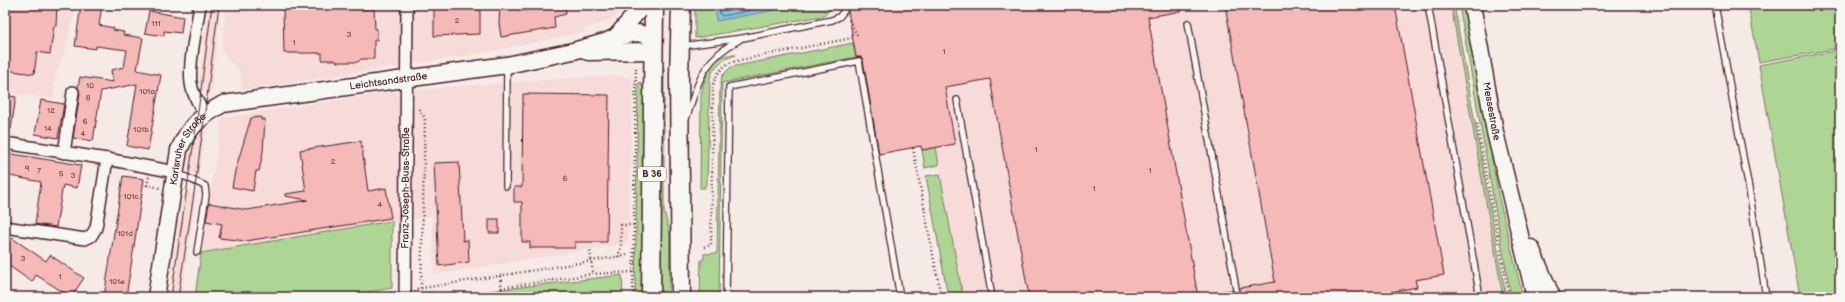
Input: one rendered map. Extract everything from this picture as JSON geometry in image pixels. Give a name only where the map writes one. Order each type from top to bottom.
[{"type":"main road","name":"B 36","points":[[658,47],[681,5]]},
{"type":"main road","name":"B 36","points":[[650,7],[658,47],[651,297]]},
{"type":"main road","points":[[650,7],[660,29],[670,41],[658,47]]},
{"type":"main road","name":"B 36","points":[[658,47],[679,76],[681,297]]},
{"type":"street","name":"Karlsruher Straße","points":[[156,297],[179,150],[184,137],[197,120],[205,114],[194,94],[191,83],[191,70],[200,5]]},
{"type":"street","name":"Franz-Joseph-Buss-Straße","points":[[405,294],[407,5]]},
{"type":"street","name":"Messestraße","points":[[1472,5],[1495,132],[1535,297]]},
{"type":"street","name":"Leichtsandstraße","points":[[616,37],[650,7]]},
{"type":"street","name":"Leichtsandstraße","points":[[205,114],[223,104],[507,66],[573,51],[616,37],[638,32],[658,47]]},
{"type":"street","name":"Leichtsandstraße","points":[[573,51],[658,47]]},
{"type":"street","points":[[64,153],[73,92]]},
{"type":"street","points":[[5,143],[107,159],[175,172]]},
{"type":"street","points":[[5,227],[84,239],[91,236],[96,228],[107,159]]},
{"type":"street","name":"Messestraße","points":[[1516,216],[1552,297]]},
{"type":"lane","points":[[1428,5],[1480,297]]},
{"type":"lane","points":[[1716,5],[1766,297]]},
{"type":"lane","points":[[658,47],[743,38],[832,20],[839,17],[843,8]]},
{"type":"lane","points":[[1188,23],[1236,289]]},
{"type":"lane","points":[[680,141],[701,76],[709,62],[724,48],[743,38]]},
{"type":"lane","points":[[726,297],[730,87],[859,61],[900,297]]},
{"type":"lane","points":[[506,186],[507,66]]},
{"type":"lane","points":[[957,100],[992,297]]},
{"type":"lane","points":[[175,172],[205,186],[206,195],[197,252]]},
{"type":"path","points":[[843,8],[858,37]]},
{"type":"path","points":[[633,297],[635,85],[658,47]]},
{"type":"path","points":[[419,104],[419,110],[425,118],[422,288]]},
{"type":"path","points":[[1477,120],[1509,297]]},
{"type":"path","points":[[704,246],[711,245],[714,142]]},
{"type":"path","points":[[913,148],[941,297]]},
{"type":"path","points":[[618,257],[621,247],[621,225],[634,225]]},
{"type":"path","points":[[590,251],[593,274]]},
{"type":"path","points":[[371,297],[405,294],[422,288],[628,255]]},
{"type":"path","points":[[501,288],[593,274],[633,272]]},
{"type":"path","points":[[500,276],[503,297]]},
{"type":"shaded area","points":[[5,5],[77,5],[64,52],[57,70],[53,99],[5,92]]},
{"type":"shaded area","points":[[209,5],[221,5],[211,95],[204,91],[199,82]]},
{"type":"shaded area","points":[[226,5],[620,5],[617,16],[603,23],[584,28],[585,32],[477,54],[242,90],[240,71],[230,62],[222,50]]},
{"type":"shaded area","points":[[896,5],[1451,5],[1503,297],[963,297],[936,148],[922,150]]},
{"type":"shaded area","points":[[616,75],[633,79],[628,243],[434,275],[432,216],[201,253],[222,118],[376,94],[448,87]]},
{"type":"shaded area","points":[[207,123],[199,174],[187,172],[191,142]]},
{"type":"shaded area","points":[[184,192],[196,193],[181,297],[168,297]]},
{"type":"green space","points":[[695,5],[833,6],[822,16],[695,38]]},
{"type":"green space","points":[[1451,5],[1454,5],[1506,297],[1503,297]]},
{"type":"green space","points":[[1459,5],[1465,5],[1499,198],[1523,297],[1511,297]]},
{"type":"green space","points":[[1748,5],[1840,5],[1840,48],[1759,62]]},
{"type":"green space","points":[[853,43],[856,57],[722,83],[719,297],[700,297],[701,260],[704,259],[704,254],[717,253],[720,88],[722,76],[731,67]]},
{"type":"green space","points":[[1840,50],[1840,297],[1800,297],[1759,65]]},
{"type":"green space","points":[[728,55],[736,55],[727,58],[720,63],[714,69],[710,78],[707,184],[705,185],[705,188],[700,188],[702,90],[712,65],[717,60]]},
{"type":"green space","points":[[662,67],[664,68],[664,211],[670,234],[669,297],[658,297]]},
{"type":"green space","points":[[640,82],[644,89],[645,98],[643,297],[635,297],[638,84]]},
{"type":"green space","points":[[936,147],[939,165],[925,168],[922,150]]},
{"type":"green space","points":[[940,174],[963,297],[948,297],[926,176]]},
{"type":"green space","points":[[392,221],[392,288],[338,297],[195,297],[201,253]]},
{"type":"green space","points":[[622,275],[623,297],[438,297]]},
{"type":"water","points":[[716,5],[802,5],[716,21]]},
{"type":"building","points":[[5,5],[57,5],[56,26],[54,26],[50,54],[37,52],[34,74],[5,70]]},
{"type":"building","points":[[81,5],[102,5],[99,25],[124,32],[123,35],[143,38],[137,70],[161,75],[148,150],[127,146],[137,84],[101,91],[93,141],[73,138],[80,93],[78,87],[80,77],[113,82],[111,70],[124,67],[127,50],[96,46],[96,49],[75,46]]},
{"type":"building","points":[[283,5],[363,5],[363,9],[374,9],[377,40],[374,40],[374,59],[361,59],[358,62],[337,62],[335,60],[322,60],[322,53],[284,53]]},
{"type":"building","points":[[434,5],[480,5],[480,34],[434,36]]},
{"type":"building","points":[[500,5],[520,5],[520,11],[565,5],[566,14],[554,17],[555,28],[501,37],[499,23]]},
{"type":"building","points":[[847,5],[1182,5],[1182,11],[1148,17],[1198,297],[1029,297],[990,79],[945,87],[955,144],[922,150],[921,146],[879,154],[863,60],[861,57],[856,57]]},
{"type":"building","points":[[1225,5],[1395,5],[1444,275],[1415,280],[1417,287],[1365,297],[1222,297],[1222,291],[1232,290],[1236,293],[1239,292],[1240,288],[1275,282]]},
{"type":"building","points":[[149,11],[183,17],[181,33],[164,31],[164,36],[145,33]]},
{"type":"building","points":[[523,94],[609,95],[607,242],[575,242],[575,248],[530,248],[530,242],[522,242],[522,202],[514,202],[514,187],[522,187]]},
{"type":"building","points":[[5,95],[16,97],[11,129],[5,128]]},
{"type":"building","points":[[41,100],[64,104],[58,138],[35,134]]},
{"type":"building","points":[[261,117],[261,120],[265,119],[263,152],[259,171],[256,171],[253,191],[232,187],[235,171],[251,118]]},
{"type":"building","points":[[361,141],[368,191],[386,188],[391,218],[246,241],[219,238],[222,224],[206,221],[209,203],[247,210],[308,200],[285,196],[285,194],[306,191],[300,150]]},
{"type":"building","points":[[5,153],[81,165],[77,188],[63,185],[56,227],[35,224],[41,182],[5,175]]},
{"type":"building","points":[[459,162],[463,241],[468,240],[469,262],[439,266],[434,163]]},
{"type":"building","points":[[123,176],[144,179],[133,253],[126,297],[104,297]]},
{"type":"building","points":[[489,219],[499,219],[499,233],[489,233]]},
{"type":"building","points":[[12,238],[46,261],[50,255],[84,278],[71,297],[36,275],[32,282],[5,263],[5,248]]},
{"type":"tram line","points":[[171,297],[212,5]]},
{"type":"tram line","points":[[178,297],[196,180],[219,5]]}]
